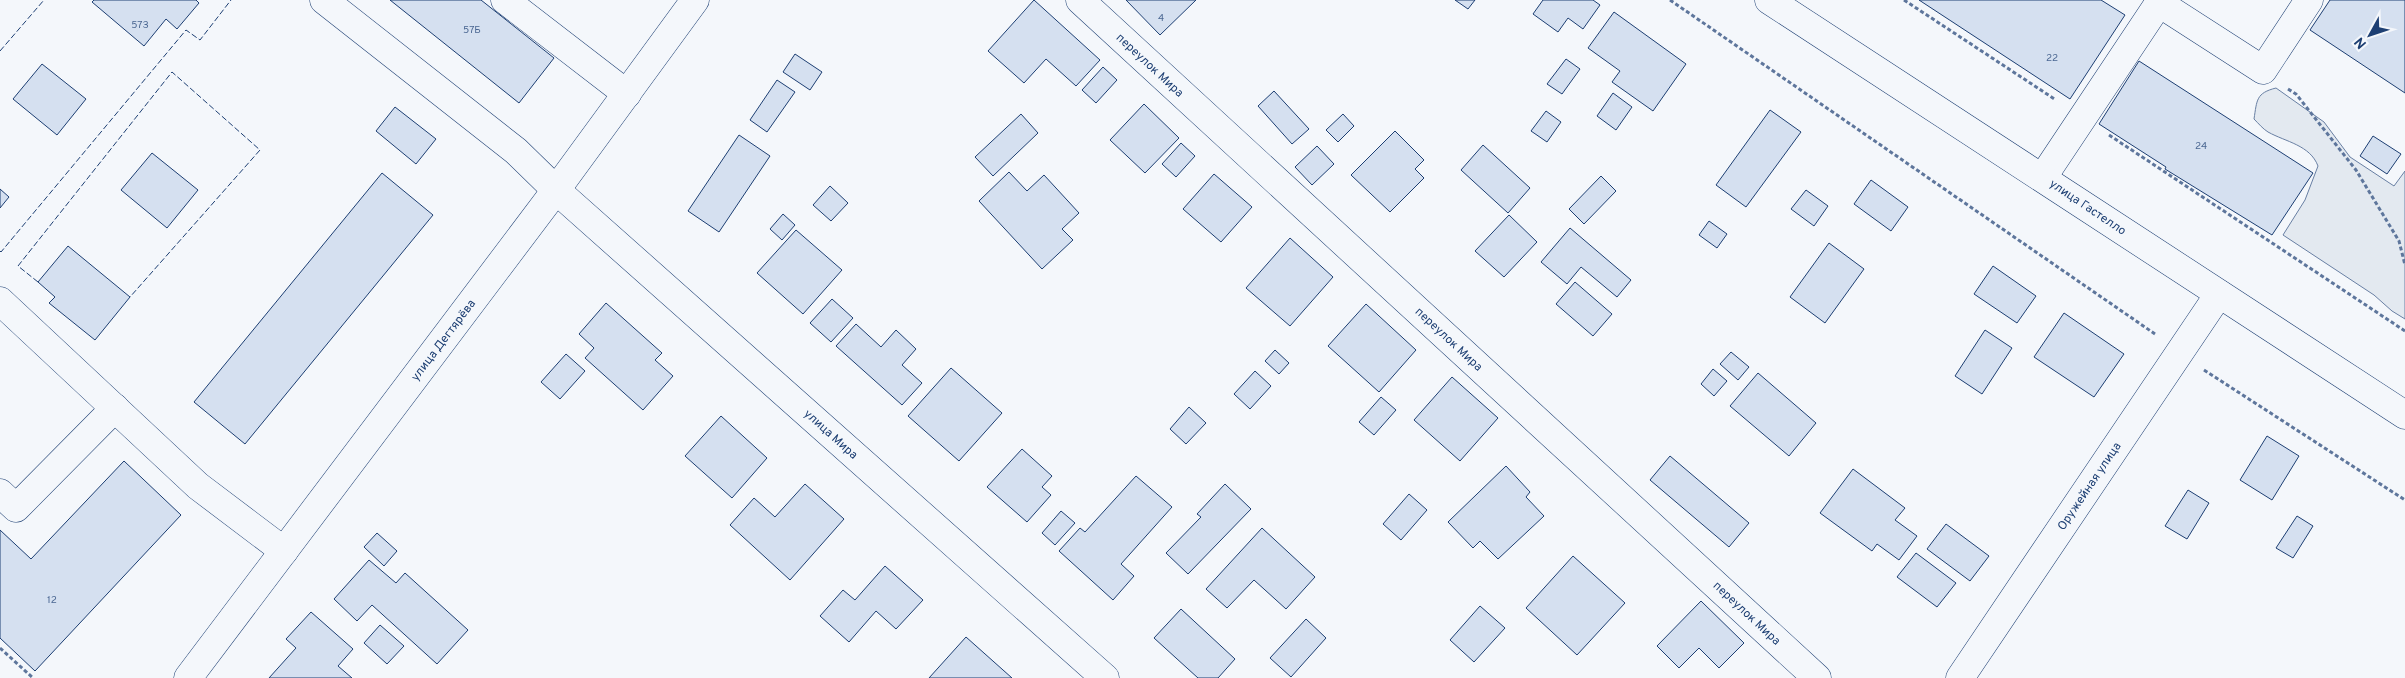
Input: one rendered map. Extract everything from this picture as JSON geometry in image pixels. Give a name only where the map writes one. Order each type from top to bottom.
[{"type":"street","name":"улица Мира","points":[[324,0],[516,151],[556,190],[1105,678]]},
{"type":"street","points":[[505,0],[627,94]]},
{"type":"street","name":"улица Дегтярёва","points":[[188,678],[556,190],[695,0]]},
{"type":"street","name":"переулок Мира","points":[[1080,0],[1818,678]]},
{"type":"street","points":[[2043,177],[2159,3],[2263,70],[2309,0]]},
{"type":"street","name":"улица Гастелло","points":[[1782,4],[2405,416]]},
{"type":"street","name":"Оружейная улица","points":[[1960,678],[2219,294]]},
{"type":"street","points":[[0,301],[198,486],[284,550]]},
{"type":"street","points":[[0,493],[16,508],[115,408]]},
{"type":"path","points":[[1670,0],[2233,391],[2405,500]]},
{"type":"path","points":[[1904,0],[2405,331]]},
{"type":"path","points":[[2263,70],[2296,94],[2356,170],[2399,241],[2405,265]]},
{"type":"path","points":[[0,648],[33,678]]},
{"type":"shaded area","points":[[2276,88],[2324,122],[2350,157],[2394,186],[2405,171],[2405,319],[2392,311],[2374,295],[2283,235],[2305,200],[2318,166],[2309,153],[2297,145],[2268,132],[2254,119],[2261,95]]},
{"type":"building","points":[[94,0],[196,0],[199,3],[177,29],[166,19],[144,46],[92,2]]},
{"type":"building","points":[[390,0],[481,0],[554,58],[519,103]]},
{"type":"building","points":[[1034,0],[1100,60],[1076,86],[1046,59],[1024,83],[988,51]]},
{"type":"building","points":[[1126,0],[1196,0],[1160,35]]},
{"type":"building","points":[[1455,0],[1475,0],[1468,9]]},
{"type":"building","points":[[1543,0],[1593,0],[1600,5],[1583,29],[1568,18],[1558,32],[1533,14]]},
{"type":"building","points":[[1919,0],[2101,0],[2125,15],[2070,99]]},
{"type":"building","points":[[2330,0],[2405,0],[2405,93],[2310,30]]},
{"type":"building","points":[[1614,12],[1686,64],[1653,111],[1612,82],[1620,71],[1588,48]]},
{"type":"building","points":[[795,54],[822,72],[810,90],[783,72]]},
{"type":"building","points":[[1566,59],[1580,69],[1562,94],[1547,84]]},
{"type":"building","points":[[2139,61],[2313,173],[2272,235],[2165,169],[2166,167],[2099,124]]},
{"type":"building","points":[[42,64],[86,99],[57,135],[13,99]]},
{"type":"building","points":[[1103,67],[1117,80],[1096,103],[1082,90]]},
{"type":"building","points":[[777,80],[795,92],[767,132],[750,120]]},
{"type":"building","points":[[1274,91],[1309,129],[1292,144],[1258,106]]},
{"type":"building","points":[[1613,93],[1632,107],[1616,130],[1597,116]]},
{"type":"building","points":[[1144,104],[1179,138],[1145,173],[1110,140]]},
{"type":"building","points":[[395,107],[436,139],[416,164],[376,131]]},
{"type":"building","points":[[1770,110],[1801,132],[1746,207],[1716,185]]},
{"type":"building","points":[[1546,111],[1561,122],[1547,142],[1531,131]]},
{"type":"building","points":[[1021,114],[1038,133],[993,176],[975,157]]},
{"type":"building","points":[[1343,114],[1354,126],[1338,142],[1326,130]]},
{"type":"building","points":[[1395,131],[1424,160],[1415,169],[1424,178],[1390,212],[1351,175]]},
{"type":"building","points":[[739,135],[770,156],[719,232],[688,211]]},
{"type":"building","points":[[2373,136],[2401,154],[2387,174],[2360,156]]},
{"type":"building","points":[[1181,143],[1195,156],[1176,177],[1162,164]]},
{"type":"building","points":[[1483,145],[1530,188],[1508,213],[1461,170]]},
{"type":"building","points":[[1317,146],[1334,164],[1312,185],[1295,167]]},
{"type":"building","points":[[152,153],[198,190],[167,228],[121,190]]},
{"type":"building","points":[[1009,172],[1027,191],[1044,175],[1079,213],[1062,229],[1073,240],[1042,269],[979,201]]},
{"type":"building","points":[[382,173],[433,215],[245,444],[194,402]]},
{"type":"building","points":[[1214,174],[1252,207],[1221,242],[1183,209]]},
{"type":"building","points":[[1601,176],[1616,191],[1584,224],[1569,209]]},
{"type":"building","points":[[1871,180],[1908,207],[1891,231],[1854,204]]},
{"type":"building","points":[[830,186],[848,203],[831,221],[813,205]]},
{"type":"building","points":[[0,189],[9,197],[0,208]]},
{"type":"building","points":[[1806,190],[1828,206],[1814,226],[1791,209]]},
{"type":"building","points":[[783,214],[795,225],[782,240],[770,229]]},
{"type":"building","points":[[1509,215],[1537,242],[1504,277],[1475,251]]},
{"type":"building","points":[[1709,221],[1727,234],[1717,248],[1699,235]]},
{"type":"building","points":[[1570,228],[1631,280],[1617,297],[1581,267],[1567,284],[1541,262]]},
{"type":"building","points":[[796,230],[842,270],[803,314],[757,273]]},
{"type":"building","points":[[1290,238],[1333,277],[1290,326],[1246,288]]},
{"type":"building","points":[[1829,243],[1864,269],[1825,323],[1790,297]]},
{"type":"building","points":[[68,246],[130,297],[95,340],[49,303],[55,297],[38,282]]},
{"type":"building","points":[[1993,266],[2036,296],[2017,323],[1974,294]]},
{"type":"building","points":[[1575,282],[1612,314],[1593,336],[1556,304]]},
{"type":"building","points":[[832,299],[853,318],[831,342],[810,323]]},
{"type":"building","points":[[606,303],[662,353],[655,360],[673,376],[643,410],[585,358],[594,348],[579,334]]},
{"type":"building","points":[[1366,304],[1416,350],[1379,392],[1328,346]]},
{"type":"building","points":[[2064,313],[2124,354],[2094,397],[2034,357]]},
{"type":"building","points":[[856,324],[881,347],[896,330],[916,349],[902,365],[922,383],[902,405],[836,346]]},
{"type":"building","points":[[1985,330],[2012,348],[1982,394],[1955,376]]},
{"type":"building","points":[[1275,350],[1289,363],[1279,374],[1265,361]]},
{"type":"building","points":[[1731,352],[1749,367],[1738,380],[1720,364]]},
{"type":"building","points":[[566,354],[585,371],[560,399],[541,382]]},
{"type":"building","points":[[951,368],[1002,413],[959,461],[908,416]]},
{"type":"building","points":[[1713,369],[1727,381],[1714,396],[1701,384]]},
{"type":"building","points":[[1255,371],[1271,386],[1250,409],[1234,394]]},
{"type":"building","points":[[1758,373],[1816,423],[1789,456],[1730,406]]},
{"type":"building","points":[[1452,377],[1498,418],[1460,461],[1414,420]]},
{"type":"building","points":[[1381,397],[1396,410],[1374,435],[1359,422]]},
{"type":"building","points":[[1189,407],[1206,423],[1186,444],[1170,429]]},
{"type":"building","points":[[721,416],[767,458],[732,498],[685,456]]},
{"type":"building","points":[[2267,436],[2299,456],[2272,500],[2240,480]]},
{"type":"building","points":[[1022,449],[1052,476],[1042,487],[1051,495],[1027,522],[987,487]]},
{"type":"building","points":[[1670,456],[1749,523],[1729,547],[1650,480]]},
{"type":"building","points":[[124,461],[181,515],[35,671],[0,638],[0,530],[31,559]]},
{"type":"building","points":[[1506,466],[1530,492],[1526,497],[1544,516],[1498,559],[1480,541],[1473,548],[1448,522]]},
{"type":"building","points":[[1853,469],[1905,508],[1895,520],[1917,536],[1899,560],[1877,544],[1872,551],[1820,513]]},
{"type":"building","points":[[1136,476],[1172,507],[1121,564],[1134,576],[1113,600],[1059,551],[1080,528],[1085,532]]},
{"type":"building","points":[[805,484],[844,519],[790,580],[730,525],[754,498],[775,517]]},
{"type":"building","points":[[1225,484],[1251,509],[1188,574],[1166,553],[1201,517],[1197,514]]},
{"type":"building","points":[[2188,490],[2209,503],[2187,539],[2165,526]]},
{"type":"building","points":[[1409,494],[1427,510],[1401,540],[1383,524]]},
{"type":"building","points":[[1061,511],[1075,523],[1055,545],[1042,533]]},
{"type":"building","points":[[2297,516],[2313,526],[2293,558],[2276,548]]},
{"type":"building","points":[[1946,524],[1989,556],[1970,581],[1927,549]]},
{"type":"building","points":[[1262,528],[1315,577],[1286,609],[1254,580],[1227,608],[1206,589]]},
{"type":"building","points":[[377,533],[397,551],[384,566],[364,547]]},
{"type":"building","points":[[1916,553],[1956,583],[1937,607],[1897,577]]},
{"type":"building","points":[[1573,556],[1625,603],[1577,655],[1526,608]]},
{"type":"building","points":[[369,560],[396,583],[405,573],[468,630],[437,664],[372,605],[357,621],[334,599]]},
{"type":"building","points":[[885,566],[923,600],[896,629],[876,611],[849,642],[820,616],[843,590],[855,600]]},
{"type":"building","points":[[1701,601],[1744,643],[1719,668],[1699,648],[1679,668],[1657,646]]},
{"type":"building","points":[[1480,606],[1505,628],[1474,662],[1450,640]]},
{"type":"building","points":[[1181,609],[1235,659],[1218,678],[1198,678],[1154,638]]},
{"type":"building","points":[[311,612],[353,649],[338,666],[352,678],[269,678],[296,648],[286,639]]},
{"type":"building","points":[[1306,619],[1326,638],[1291,677],[1270,658]]},
{"type":"building","points":[[380,625],[404,646],[387,664],[364,643]]},
{"type":"building","points":[[966,637],[1012,678],[929,678]]},
{"type":"fence","points":[[0,51],[44,0]]},
{"type":"fence","points":[[0,251],[186,30],[200,40],[231,0]]},
{"type":"fence","points":[[38,282],[18,266],[172,72],[260,150],[130,297]]}]
